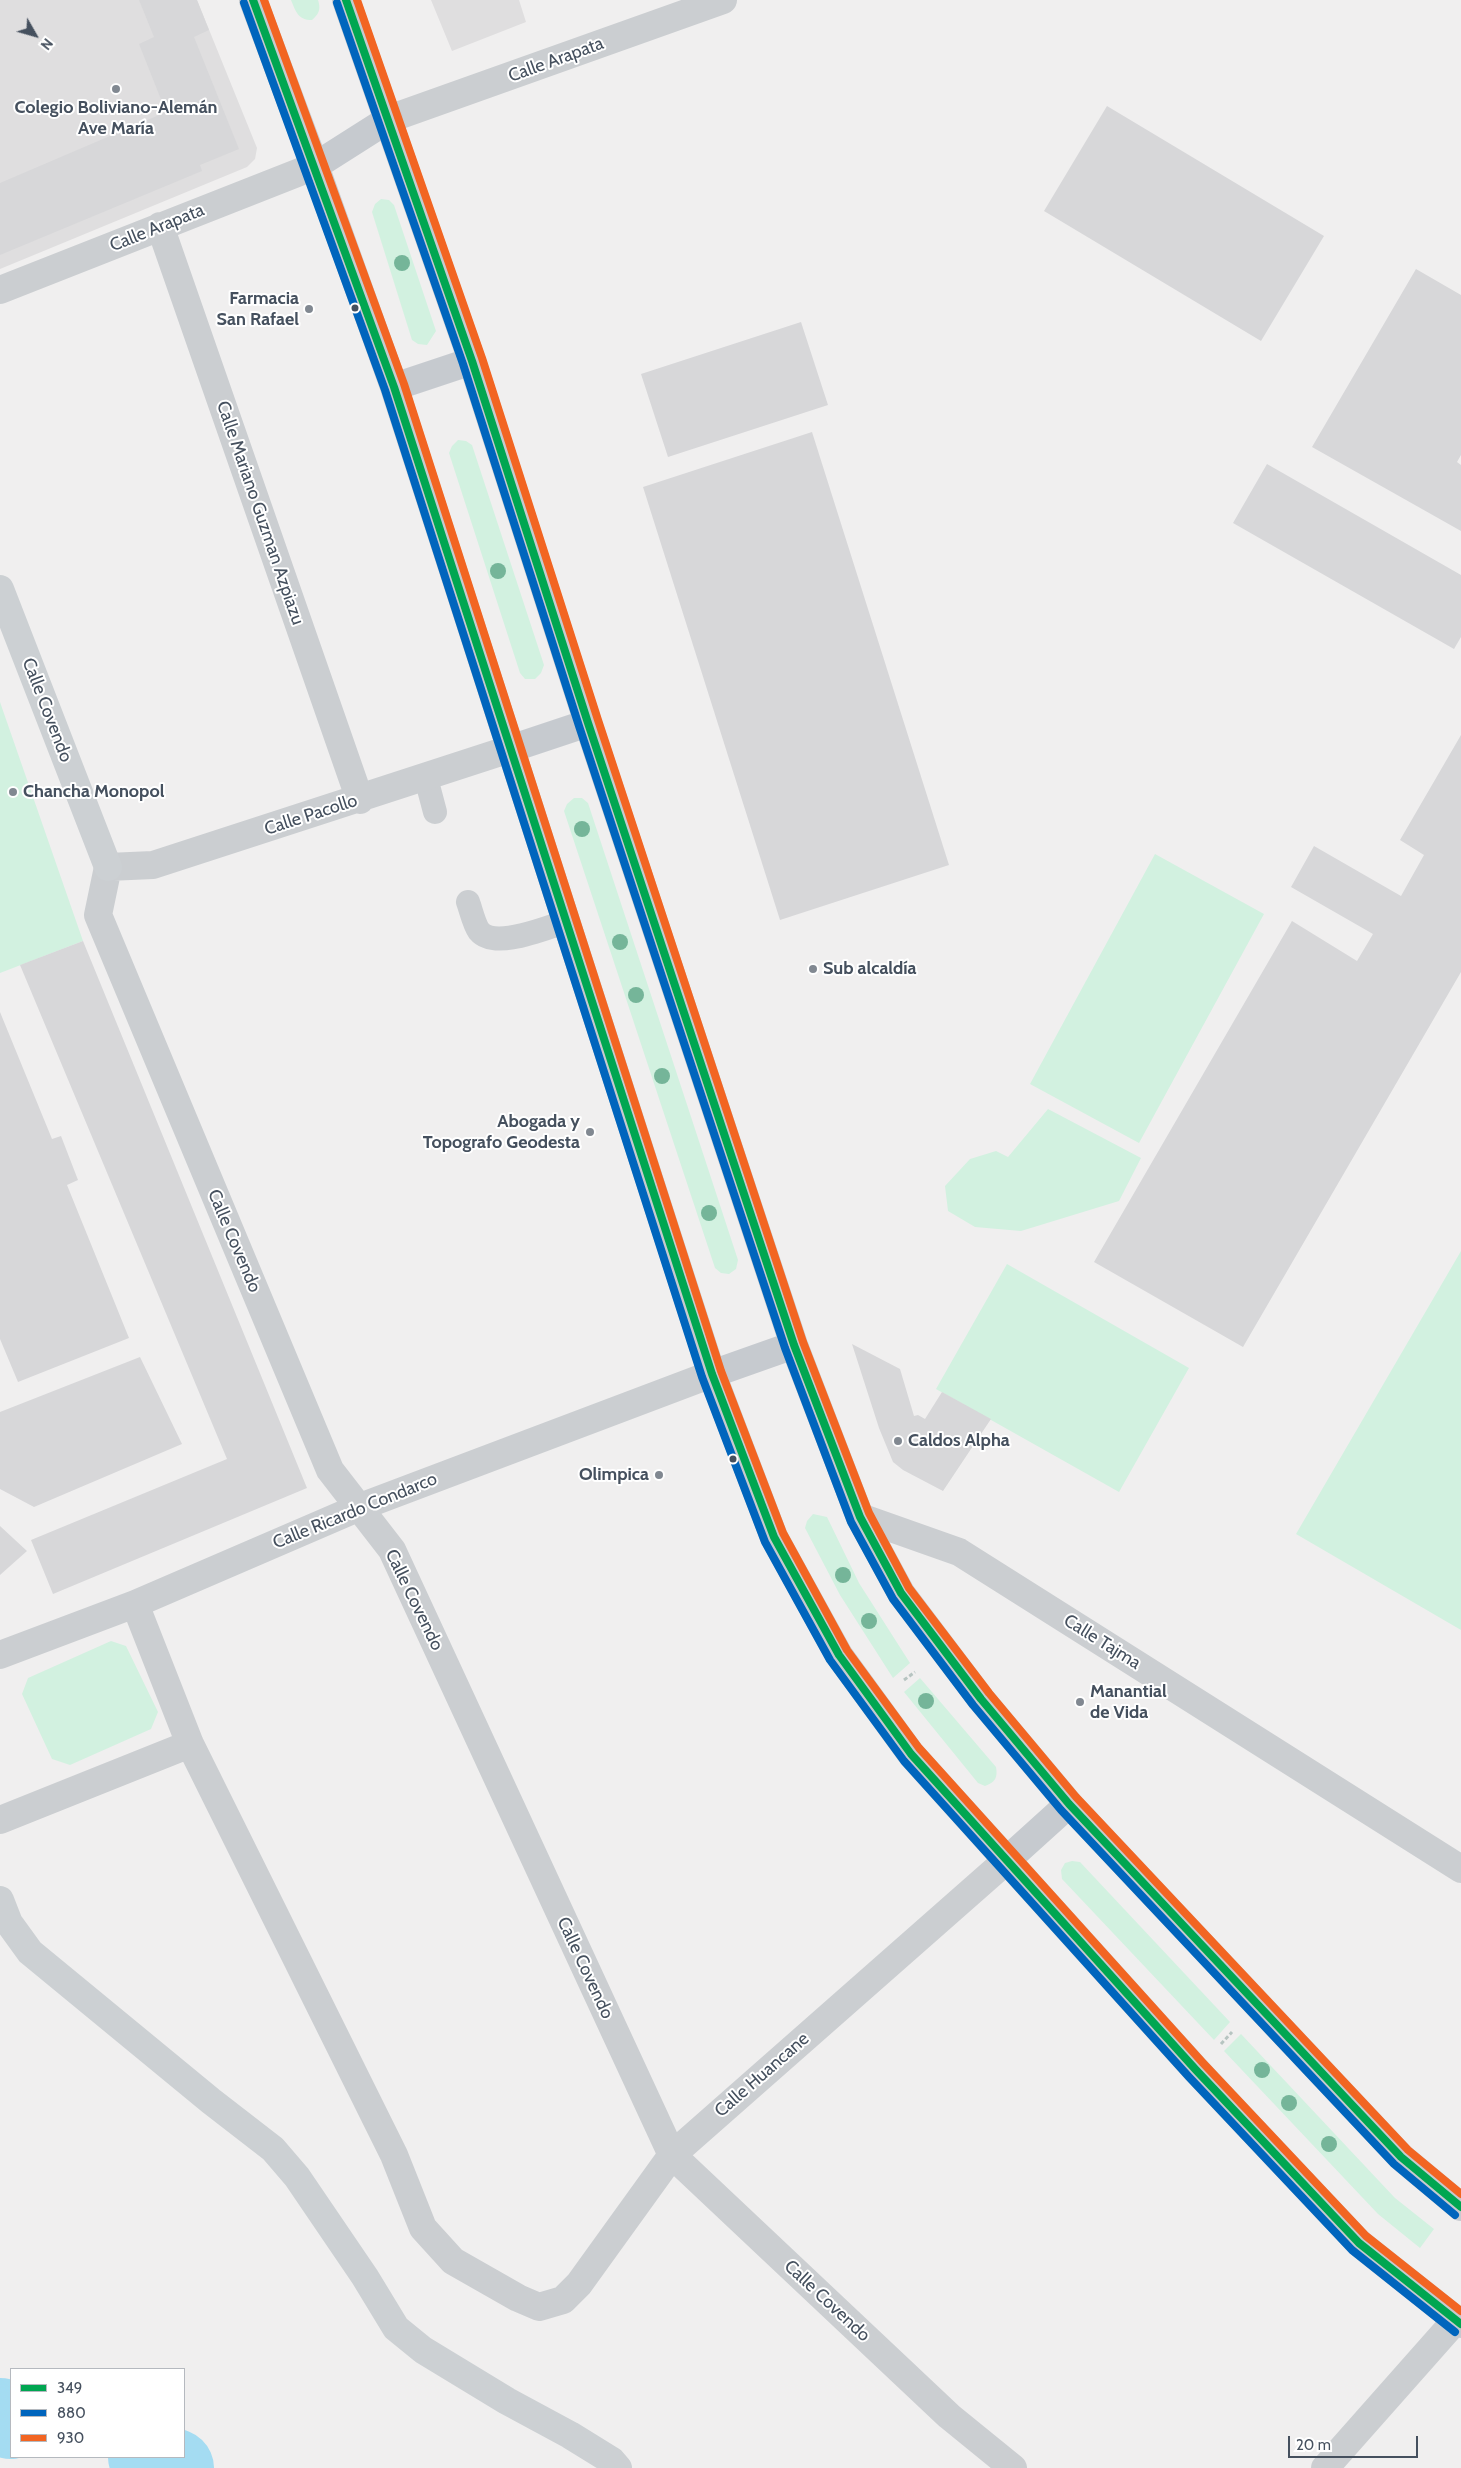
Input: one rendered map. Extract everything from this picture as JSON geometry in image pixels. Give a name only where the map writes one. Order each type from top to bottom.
[{"type":"main road","points":[[253,0],[394,387],[712,1374],[774,1536],[840,1655],[911,1754],[1196,2070],[1359,2244],[1459,2319]]},
{"type":"main road","points":[[346,0],[472,361],[588,723],[794,1345],[860,1517],[901,1593],[981,1699],[1069,1804],[1400,2157],[1461,2206]]},
{"type":"main road","points":[[315,166],[389,119]]},
{"type":"main road","points":[[394,387],[472,361]]},
{"type":"main road","name":"Calle Covendo","points":[[0,589],[108,867]]},
{"type":"main road","points":[[510,749],[588,723]]},
{"type":"main road","points":[[712,1374],[794,1345]]},
{"type":"main road","points":[[1007,1860],[1069,1804]]},
{"type":"main road","points":[[0,1900],[9,1923],[30,1952],[211,2101],[272,2148],[297,2176],[365,2277],[396,2328],[423,2350],[507,2401],[570,2435],[612,2461],[618,2468]]},
{"type":"street","name":"Calle Arapata","points":[[389,119],[723,0]]},
{"type":"street","name":"Calle Arapata","points":[[0,290],[315,166]]},
{"type":"street","name":"Calle Mariano Guzman Azpiazu","points":[[160,226],[360,800]]},
{"type":"street","name":"Calle Pacollo","points":[[108,867],[153,865],[360,800],[510,749]]},
{"type":"street","name":"Calle Covendo","points":[[108,867],[98,916],[330,1470],[392,1550],[672,2155],[949,2416],[1013,2468]]},
{"type":"street","name":"Calle Ricardo Condarco","points":[[0,1655],[135,1604],[360,1507],[712,1374]]},
{"type":"street","name":"Calle Tajma","points":[[860,1517],[959,1552],[1461,1868]]},
{"type":"street","points":[[0,1820],[190,1744],[135,1604]]},
{"type":"street","name":"Calle Huancane","points":[[190,1744],[394,2155],[423,2228],[453,2261],[518,2298],[539,2307],[563,2300],[579,2284],[672,2155],[1007,1860]]},
{"type":"street","points":[[1325,2468],[1459,2319]]},
{"type":"lane","points":[[426,778],[435,812]]},
{"type":"lane","points":[[468,902],[479,931],[489,939],[504,940],[565,922]]},
{"type":"path","points":[[898,1685],[915,1671]]},
{"type":"path","points":[[1219,2046],[1236,2028]]},
{"type":"shaded area","name":"Colegio Boliviano-Alemán Ave María","points":[[0,0],[197,0],[257,148],[255,159],[247,167],[0,269]]},
{"type":"shaded area","points":[[431,0],[519,0],[526,22],[452,51]]},
{"type":"green space","points":[[291,0],[318,0],[318,13],[312,20],[304,19],[296,12]]},
{"type":"green space","points":[[381,199],[389,200],[394,205],[436,331],[427,345],[418,344],[412,340],[372,212],[375,204]]},
{"type":"green space","points":[[458,440],[466,441],[472,445],[544,665],[541,673],[535,679],[525,679],[520,673],[449,453],[452,446]]},
{"type":"green space","points":[[0,702],[83,941],[0,973]]},
{"type":"green space","points":[[574,798],[582,798],[588,803],[738,1260],[736,1269],[729,1274],[721,1273],[715,1268],[564,811],[567,804]]},
{"type":"green space","points":[[1155,854],[1264,914],[1139,1143],[1030,1084]]},
{"type":"green space","points":[[1048,1109],[1141,1158],[1119,1201],[1021,1231],[975,1227],[948,1211],[945,1186],[970,1159],[996,1151],[1008,1157]]},
{"type":"green space","points":[[1461,1251],[1461,1630],[1296,1534]]},
{"type":"green space","points":[[1007,1264],[1189,1368],[1119,1492],[936,1389]]},
{"type":"green space","points":[[813,1514],[827,1517],[859,1583],[910,1663],[893,1678],[840,1595],[805,1528],[807,1521]]},
{"type":"green space","points":[[111,1641],[126,1646],[158,1712],[151,1729],[70,1765],[52,1759],[22,1694],[28,1678]]},
{"type":"green space","points":[[920,1678],[996,1767],[997,1774],[991,1783],[985,1786],[978,1783],[904,1692]]},
{"type":"green space","points":[[1072,1861],[1080,1862],[1230,2022],[1214,2040],[1062,1879],[1061,1870],[1065,1863]]},
{"type":"green space","points":[[1241,2034],[1395,2198],[1434,2229],[1420,2248],[1378,2214],[1224,2051]]},
{"type":"building","points":[[139,0],[197,0],[209,30],[194,37],[239,149],[200,165],[202,171],[0,255],[0,183],[166,112],[139,44],[154,37]]},
{"type":"building","points":[[1107,106],[1324,236],[1261,341],[1044,211]]},
{"type":"building","points":[[1416,269],[1461,295],[1461,455],[1457,462],[1461,465],[1461,531],[1312,447]]},
{"type":"building","points":[[801,322],[828,405],[668,457],[641,374]]},
{"type":"building","points":[[812,432],[949,865],[780,920],[643,487]]},
{"type":"building","points":[[1267,464],[1461,575],[1461,637],[1454,649],[1233,523]]},
{"type":"building","points":[[1461,735],[1461,972],[1243,1347],[1094,1262],[1292,921],[1357,961],[1373,934],[1291,887],[1314,846],[1401,896],[1424,855],[1400,840]]},
{"type":"building","points":[[83,941],[307,1488],[53,1594],[31,1540],[227,1459],[20,965]]},
{"type":"building","points":[[0,1012],[52,1139],[61,1136],[78,1180],[67,1185],[129,1338],[18,1382],[0,1339]]},
{"type":"building","points":[[852,1344],[900,1369],[914,1416],[918,1415],[925,1419],[942,1392],[991,1419],[943,1491],[903,1470],[893,1462],[879,1428]]},
{"type":"building","points":[[140,1357],[182,1444],[34,1507],[0,1489],[0,1412]]},
{"type":"building","points":[[0,1526],[27,1551],[0,1575]]},
{"type":"waterway","points":[[0,2417],[10,2420]]},
{"type":"waterway","points":[[150,2458],[175,2468]]},
{"type":"transit line","name":"349","points":[[253,0],[394,387],[712,1374],[774,1537],[839,1655],[911,1754],[1196,2070],[1359,2243],[1461,2324]]},
{"type":"transit line","name":"930","points":[[264,0],[404,384],[721,1371],[783,1533],[847,1650],[919,1748],[1203,2063],[1366,2236],[1461,2311]]},
{"type":"transit line","name":"349","points":[[346,0],[472,361],[588,723],[794,1345],[860,1517],[901,1593],[981,1699],[1069,1804],[1401,2157],[1461,2207]]},
{"type":"transit line","name":"930","points":[[357,0],[482,358],[598,720],[803,1342],[869,1513],[909,1588],[989,1693],[1076,1797],[1408,2150],[1461,2194]]},
{"type":"transit line","name":"880","points":[[244,3],[385,390],[702,1377],[765,1542],[830,1660],[904,1761],[1189,2077],[1352,2250],[1455,2332]]},
{"type":"transit line","name":"880","points":[[337,3],[463,364],[579,726],[785,1348],[851,1522],[893,1599],[973,1705],[1061,1810],[1394,2164],[1455,2215]]},
{"type":"place","name":"Colegio Boliviano-Alemán Ave María","points":[[116,89]]},
{"type":"place","name":"Farmacia San Rafael","points":[[309,309]]},
{"type":"place","name":"Chancha Monopol","points":[[13,792]]},
{"type":"place","name":"Sub alcaldía","points":[[813,969]]},
{"type":"place","name":"Abogada y Topografo Geodesta","points":[[590,1132]]},
{"type":"place","name":"Caldos Alpha","points":[[898,1441]]},
{"type":"place","name":"Olimpica","points":[[659,1475]]},
{"type":"place","name":"Manantial de Vida","points":[[1080,1702]]}]
